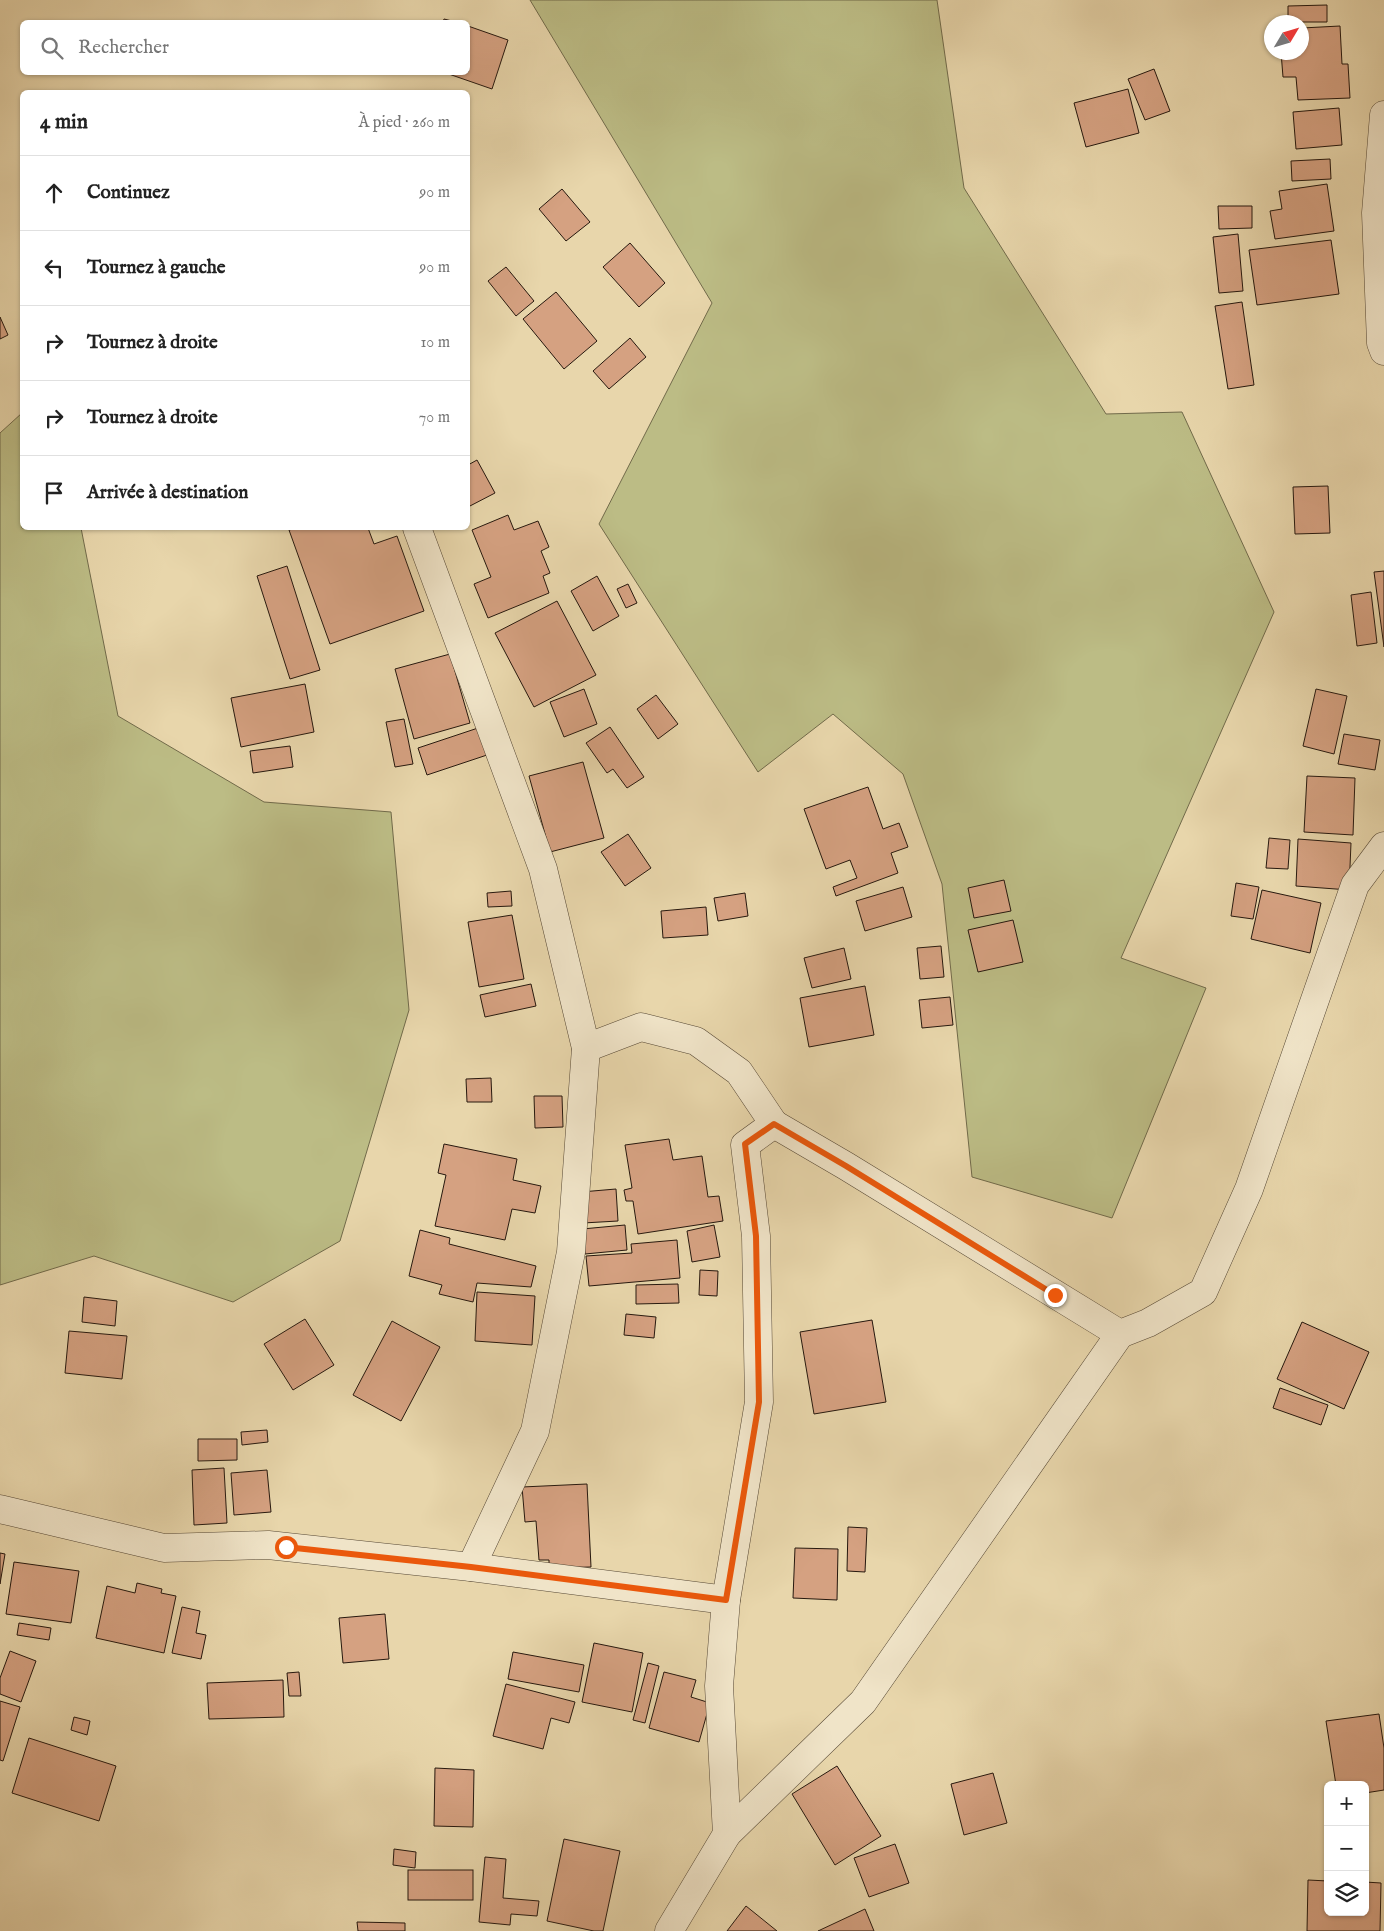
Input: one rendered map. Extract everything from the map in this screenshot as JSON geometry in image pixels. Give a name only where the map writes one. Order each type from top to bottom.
[{"type":"street","points":[[1384,115],[1376,213],[1381,343],[1384,351]]},
{"type":"street","points":[[418,530],[543,868],[586,1048],[571,1252],[535,1431],[471,1567]]},
{"type":"street","points":[[668,1931],[727,1834],[863,1702],[1120,1334],[1148,1323],[1203,1292],[1249,1189],[1355,885],[1384,846]]},
{"type":"street","points":[[586,1048],[641,1027],[696,1041],[739,1072],[774,1124],[1120,1334]]},
{"type":"street","points":[[727,1834],[719,1686],[726,1600],[759,1402],[756,1236],[745,1144],[774,1124]]},
{"type":"street","points":[[0,1509],[164,1548],[268,1545],[471,1567],[726,1600]]},
{"type":"green space","points":[[530,0],[937,0],[964,188],[1106,414],[1182,412],[1274,612],[1121,958],[1206,988],[1112,1218],[972,1177],[942,884],[903,774],[833,714],[758,772],[599,524],[712,303]]},
{"type":"green space","points":[[20,415],[20,530],[81,530],[118,716],[264,802],[391,812],[409,1010],[340,1241],[233,1302],[94,1256],[0,1285],[0,433]]},
{"type":"building","points":[[1327,5],[1327,22],[1309,22],[1309,15],[1288,15],[1288,6]]},
{"type":"building","points":[[1340,26],[1342,64],[1348,64],[1350,98],[1298,100],[1296,77],[1283,77],[1282,60],[1309,60],[1309,28]]},
{"type":"building","points":[[470,27],[508,40],[492,89],[452,75],[470,75]]},
{"type":"building","points":[[1154,69],[1170,111],[1145,120],[1128,79]]},
{"type":"building","points":[[1128,89],[1139,133],[1086,147],[1074,103]]},
{"type":"building","points":[[1339,108],[1342,145],[1296,149],[1293,112]]},
{"type":"building","points":[[1330,159],[1331,179],[1292,181],[1291,161]]},
{"type":"building","points":[[1327,184],[1334,231],[1275,239],[1270,211],[1282,209],[1279,191]]},
{"type":"building","points":[[562,189],[590,222],[566,241],[539,209]]},
{"type":"building","points":[[1218,206],[1252,206],[1252,228],[1219,229]]},
{"type":"building","points":[[1238,234],[1243,291],[1219,293],[1213,237]]},
{"type":"building","points":[[1331,240],[1339,294],[1257,305],[1249,250]]},
{"type":"building","points":[[630,243],[665,283],[639,307],[603,267]]},
{"type":"building","points":[[506,267],[534,301],[516,316],[488,281]]},
{"type":"building","points":[[556,292],[597,341],[564,369],[523,319]]},
{"type":"building","points":[[1242,302],[1254,385],[1228,389],[1215,306]]},
{"type":"building","points":[[0,317],[8,335],[0,339]]},
{"type":"building","points":[[630,338],[646,357],[609,389],[593,371]]},
{"type":"building","points":[[477,460],[495,493],[470,506],[470,464]]},
{"type":"building","points":[[1328,486],[1330,533],[1295,534],[1293,487]]},
{"type":"building","points":[[508,515],[514,530],[538,521],[549,547],[541,551],[550,573],[543,576],[549,593],[488,618],[474,584],[491,577],[472,530]]},
{"type":"building","points":[[289,530],[369,530],[374,544],[397,536],[424,611],[330,644]]},
{"type":"building","points":[[287,566],[320,670],[290,679],[257,576]]},
{"type":"building","points":[[1384,571],[1384,647],[1374,572]]},
{"type":"building","points":[[597,576],[619,616],[593,631],[571,591]]},
{"type":"building","points":[[628,584],[637,603],[626,608],[617,589]]},
{"type":"building","points":[[1371,592],[1377,643],[1357,646],[1351,595]]},
{"type":"building","points":[[557,601],[596,675],[534,707],[495,633]]},
{"type":"building","points":[[450,654],[470,723],[414,739],[395,669]]},
{"type":"building","points":[[305,684],[314,732],[241,747],[231,698]]},
{"type":"building","points":[[584,689],[597,724],[564,737],[550,702]]},
{"type":"building","points":[[1316,689],[1347,696],[1334,754],[1303,746]]},
{"type":"building","points":[[656,695],[678,724],[658,739],[637,709]]},
{"type":"building","points":[[404,719],[413,764],[395,767],[386,722]]},
{"type":"building","points":[[610,727],[644,777],[627,788],[613,769],[607,773],[586,743]]},
{"type":"building","points":[[478,728],[487,755],[427,775],[418,748]]},
{"type":"building","points":[[1344,734],[1380,740],[1375,770],[1338,764]]},
{"type":"building","points":[[290,746],[293,767],[253,773],[250,751]]},
{"type":"building","points":[[583,762],[604,838],[550,852],[529,776]]},
{"type":"building","points":[[1307,776],[1355,778],[1353,835],[1304,832]]},
{"type":"building","points":[[868,787],[883,829],[899,823],[908,847],[891,853],[898,873],[836,896],[833,887],[857,878],[850,860],[826,869],[804,809]]},
{"type":"building","points":[[628,834],[651,868],[625,886],[601,852]]},
{"type":"building","points":[[1269,838],[1290,840],[1288,869],[1266,868]]},
{"type":"building","points":[[1298,839],[1351,843],[1349,890],[1296,886]]},
{"type":"building","points":[[1004,880],[1011,911],[974,918],[968,888]]},
{"type":"building","points":[[1236,883],[1259,887],[1253,919],[1231,916]]},
{"type":"building","points":[[903,887],[912,917],[865,931],[856,901]]},
{"type":"building","points":[[1262,890],[1321,903],[1310,953],[1251,939]]},
{"type":"building","points":[[511,891],[512,906],[488,907],[487,893]]},
{"type":"building","points":[[745,893],[748,916],[718,921],[714,898]]},
{"type":"building","points":[[706,907],[708,935],[663,938],[661,911]]},
{"type":"building","points":[[512,915],[524,979],[479,987],[468,922]]},
{"type":"building","points":[[1013,920],[1023,962],[978,972],[968,930]]},
{"type":"building","points":[[941,946],[944,977],[920,979],[917,948]]},
{"type":"building","points":[[844,948],[851,979],[812,988],[804,958]]},
{"type":"building","points":[[531,984],[536,1006],[485,1017],[480,995]]},
{"type":"building","points":[[865,986],[874,1035],[809,1047],[800,998]]},
{"type":"building","points":[[950,997],[953,1025],[922,1028],[919,1000]]},
{"type":"building","points":[[491,1078],[492,1102],[467,1102],[466,1079]]},
{"type":"building","points":[[534,1096],[562,1096],[563,1127],[535,1128]]},
{"type":"building","points":[[669,1139],[673,1160],[702,1156],[708,1197],[719,1196],[723,1221],[638,1234],[633,1201],[626,1201],[624,1190],[632,1188],[625,1145]]},
{"type":"building","points":[[444,1144],[517,1159],[513,1180],[541,1186],[535,1213],[512,1209],[505,1240],[435,1226],[446,1175],[438,1173]]},
{"type":"building","points":[[616,1189],[618,1221],[583,1223],[581,1192]]},
{"type":"building","points":[[625,1225],[627,1250],[585,1254],[582,1229]]},
{"type":"building","points":[[714,1225],[720,1257],[692,1262],[687,1231]]},
{"type":"building","points":[[420,1230],[450,1238],[449,1244],[536,1266],[531,1287],[477,1283],[473,1302],[439,1294],[442,1285],[409,1276]]},
{"type":"building","points":[[677,1240],[680,1278],[589,1286],[586,1256],[632,1253],[631,1244]]},
{"type":"building","points":[[700,1270],[718,1271],[717,1296],[699,1295]]},
{"type":"building","points":[[678,1284],[679,1303],[636,1304],[636,1285]]},
{"type":"building","points":[[477,1292],[535,1296],[532,1345],[475,1341]]},
{"type":"building","points":[[84,1297],[117,1301],[115,1326],[82,1322]]},
{"type":"building","points":[[626,1314],[656,1317],[654,1338],[624,1335]]},
{"type":"building","points":[[305,1319],[334,1365],[293,1390],[264,1344]]},
{"type":"building","points":[[872,1320],[886,1402],[814,1414],[800,1332]]},
{"type":"building","points":[[392,1321],[440,1347],[401,1421],[353,1395]]},
{"type":"building","points":[[1302,1322],[1369,1352],[1344,1409],[1277,1379]]},
{"type":"building","points":[[69,1331],[127,1336],[122,1379],[65,1373]]},
{"type":"building","points":[[1280,1388],[1328,1405],[1321,1425],[1273,1408]]},
{"type":"building","points":[[267,1430],[268,1442],[242,1445],[241,1432]]},
{"type":"building","points":[[198,1439],[237,1439],[237,1460],[198,1461]]},
{"type":"building","points":[[224,1468],[227,1523],[194,1525],[192,1470]]},
{"type":"building","points":[[267,1470],[271,1512],[234,1515],[231,1473]]},
{"type":"building","points":[[587,1484],[591,1567],[549,1568],[549,1560],[539,1560],[536,1521],[525,1522],[522,1487]]},
{"type":"building","points":[[848,1527],[867,1528],[865,1572],[847,1571]]},
{"type":"building","points":[[795,1548],[838,1549],[837,1600],[793,1598]]},
{"type":"building","points":[[0,1553],[5,1554],[0,1584]]},
{"type":"building","points":[[14,1562],[79,1571],[71,1623],[6,1614]]},
{"type":"building","points":[[137,1583],[162,1589],[161,1593],[176,1596],[164,1653],[96,1638],[107,1586],[135,1593]]},
{"type":"building","points":[[182,1607],[200,1611],[196,1633],[206,1635],[201,1659],[172,1653]]},
{"type":"building","points":[[385,1614],[389,1659],[343,1663],[339,1618]]},
{"type":"building","points":[[19,1623],[51,1628],[49,1640],[17,1635]]},
{"type":"building","points":[[594,1643],[643,1653],[632,1712],[582,1702]]},
{"type":"building","points":[[10,1651],[36,1661],[21,1702],[0,1694],[0,1678]]},
{"type":"building","points":[[513,1652],[584,1665],[579,1692],[508,1679]]},
{"type":"building","points":[[648,1663],[659,1666],[645,1723],[633,1720]]},
{"type":"building","points":[[299,1672],[301,1696],[289,1696],[287,1673]]},
{"type":"building","points":[[664,1672],[696,1680],[691,1697],[710,1703],[699,1742],[649,1728]]},
{"type":"building","points":[[283,1680],[284,1717],[209,1719],[207,1683]]},
{"type":"building","points":[[506,1684],[575,1702],[569,1723],[551,1718],[543,1749],[493,1736]]},
{"type":"building","points":[[0,1701],[20,1707],[3,1761],[0,1760]]},
{"type":"building","points":[[1379,1714],[1384,1748],[1384,1790],[1369,1792],[1369,1781],[1335,1781],[1326,1721]]},
{"type":"building","points":[[74,1717],[90,1721],[87,1735],[71,1730]]},
{"type":"building","points":[[29,1738],[116,1766],[99,1821],[12,1793]]},
{"type":"building","points":[[837,1766],[881,1836],[835,1865],[792,1794]]},
{"type":"building","points":[[435,1768],[474,1770],[473,1827],[434,1826]]},
{"type":"building","points":[[993,1773],[1007,1823],[964,1835],[951,1784]]},
{"type":"building","points":[[564,1839],[620,1851],[603,1931],[594,1931],[547,1921]]},
{"type":"building","points":[[895,1844],[909,1883],[869,1897],[854,1858]]},
{"type":"building","points":[[394,1849],[416,1852],[415,1868],[393,1865]]},
{"type":"building","points":[[485,1857],[506,1859],[503,1898],[539,1901],[537,1916],[511,1914],[510,1925],[479,1922]]},
{"type":"building","points":[[408,1870],[473,1870],[473,1900],[408,1900]]},
{"type":"building","points":[[1308,1880],[1324,1881],[1324,1916],[1369,1916],[1369,1882],[1381,1883],[1380,1931],[1307,1931]]},
{"type":"building","points":[[746,1906],[777,1931],[727,1931]]},
{"type":"building","points":[[865,1909],[874,1931],[818,1931]]},
{"type":"building","points":[[357,1922],[405,1923],[405,1931],[358,1931]]},
{"type":"route","points":[[286,1547],[471,1567],[726,1600],[759,1402],[756,1236],[745,1144],[774,1124],[846,1166],[1055,1295]]}]
